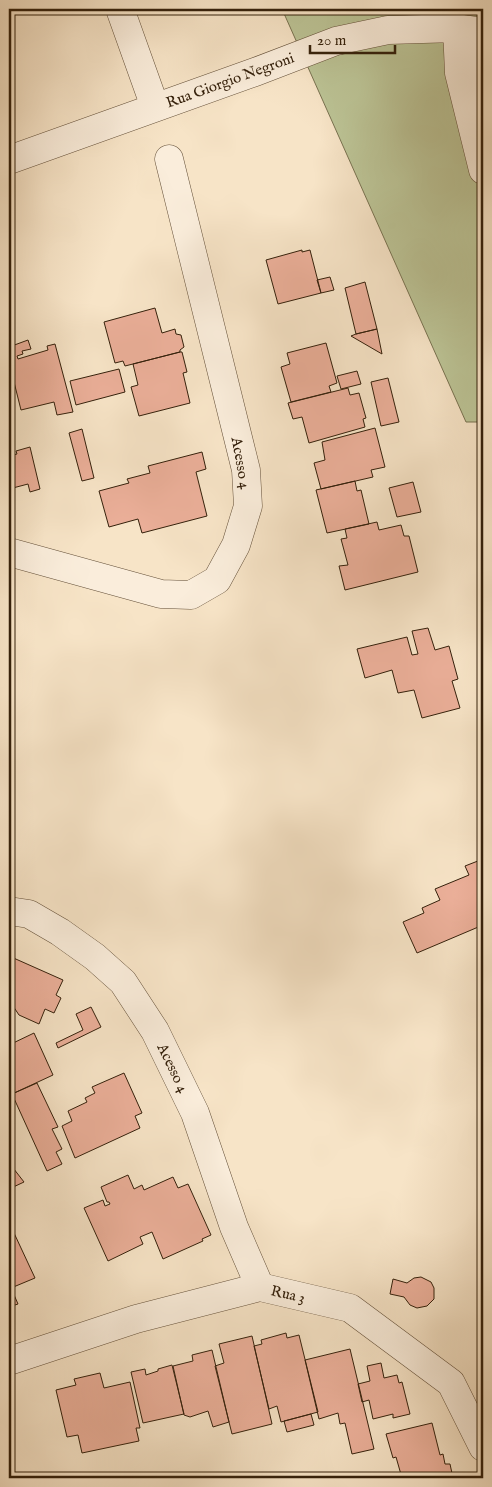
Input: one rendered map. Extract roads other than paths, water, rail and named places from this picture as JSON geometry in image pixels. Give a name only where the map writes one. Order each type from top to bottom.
[{"type":"street","points":[[120,9],[155,107]]},
{"type":"street","points":[[457,28],[482,74],[483,81]]},
{"type":"street","points":[[457,28],[459,73],[483,170]]},
{"type":"street","name":"Rua Giorgio Negroni","points":[[9,160],[336,41],[388,30],[457,28],[483,32]]},
{"type":"street","name":"Acesso 4","points":[[9,552],[161,594],[191,595],[217,580],[236,545],[248,506],[246,470],[169,159]]},
{"type":"street","name":"Acesso 4","points":[[9,911],[29,914],[60,932],[95,957],[123,982],[155,1031],[195,1113],[234,1227],[260,1287]]},
{"type":"street","name":"Rua 3","points":[[9,1361],[136,1318],[260,1287],[350,1308],[451,1383],[483,1447]]}]
